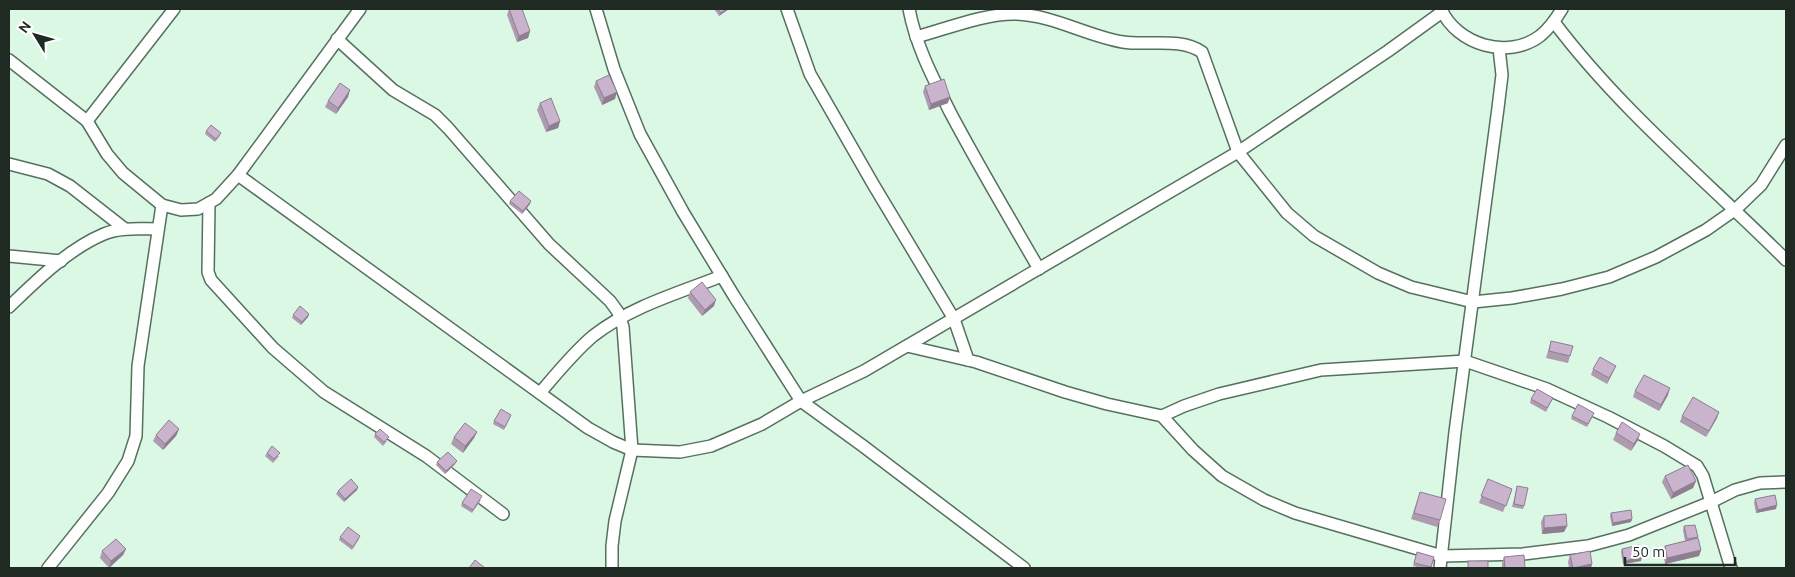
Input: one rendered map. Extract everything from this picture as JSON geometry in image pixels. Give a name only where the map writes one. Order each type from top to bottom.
[{"type":"street","points":[[87,121],[174,9]]},
{"type":"street","points":[[9,60],[87,121],[107,154],[122,173],[162,205],[180,210],[198,208],[216,199],[238,175],[360,9]]},
{"type":"street","points":[[596,9],[614,69],[640,134],[683,212],[801,401],[902,474],[1024,568]]},
{"type":"street","points":[[787,9],[810,74],[873,184],[954,318],[968,360]]},
{"type":"street","points":[[909,9],[916,37],[928,67],[964,138],[1038,269]]},
{"type":"street","points":[[238,175],[588,428],[632,450],[680,452],[711,446],[762,424],[801,401],[864,371],[1238,152],[1388,51],[1442,10],[1452,26],[1466,38],[1481,45],[1498,48],[1520,46],[1539,37],[1554,22],[1562,9]]},
{"type":"street","points":[[916,37],[996,15],[1017,14],[1044,18],[1094,35],[1124,42],[1194,47],[1202,52],[1238,152],[1287,213],[1314,236],[1378,273],[1411,287],[1473,302],[1520,296],[1609,277],[1673,248],[1706,230],[1736,209],[1761,185],[1786,145]]},
{"type":"street","points":[[1554,22],[1626,106],[1736,209],[1786,260]]},
{"type":"street","points":[[337,39],[393,90],[434,115],[448,128],[549,244],[610,301],[618,312],[623,326],[632,450],[615,521],[612,568]]},
{"type":"street","points":[[1440,568],[1455,432],[1502,75],[1498,48]]},
{"type":"street","points":[[9,164],[48,174],[70,186],[125,229]]},
{"type":"street","points":[[209,203],[208,272],[211,280],[273,348],[324,392],[426,456],[503,514]]},
{"type":"street","points":[[48,568],[108,493],[128,460],[136,436],[138,366],[162,205]]},
{"type":"street","points":[[9,307],[37,280],[74,251],[104,234],[125,229],[158,228]]},
{"type":"street","points":[[9,256],[61,261]]},
{"type":"street","points":[[540,393],[576,351],[620,318],[722,276]]},
{"type":"street","points":[[907,346],[968,360],[1107,404],[1162,416],[1193,450],[1222,476],[1264,500],[1295,513],[1442,556],[1523,554],[1588,546],[1629,535],[1711,502],[1735,490],[1760,484],[1786,482]]},
{"type":"street","points":[[1162,416],[1218,394],[1321,370],[1465,361],[1546,389],[1608,417],[1664,446],[1697,466],[1703,476],[1731,568]]},
{"type":"building","points":[[509,9],[522,9],[530,31],[519,36]]},
{"type":"building","points":[[718,9],[726,9],[721,13]]},
{"type":"building","points":[[609,75],[617,92],[604,98],[596,81]]},
{"type":"building","points":[[944,79],[950,97],[931,104],[925,86]]},
{"type":"building","points":[[340,83],[350,90],[338,108],[328,101]]},
{"type":"building","points":[[551,98],[560,121],[549,126],[540,103]]},
{"type":"building","points":[[211,125],[221,133],[216,139],[206,131]]},
{"type":"building","points":[[519,191],[531,201],[523,211],[510,201]]},
{"type":"building","points":[[702,282],[716,300],[705,310],[690,292]]},
{"type":"building","points":[[300,306],[309,314],[302,322],[293,315]]},
{"type":"building","points":[[1551,341],[1573,346],[1570,356],[1549,351]]},
{"type":"building","points":[[1600,357],[1616,366],[1609,378],[1593,369]]},
{"type":"building","points":[[1644,375],[1670,388],[1661,405],[1635,391]]},
{"type":"building","points":[[1537,389],[1553,398],[1547,408],[1531,399]]},
{"type":"building","points":[[1693,397],[1719,412],[1709,431],[1682,416]]},
{"type":"building","points":[[1578,404],[1594,413],[1588,424],[1572,416]]},
{"type":"building","points":[[501,409],[511,415],[505,427],[494,421]]},
{"type":"building","points":[[169,420],[179,429],[165,444],[156,435]]},
{"type":"building","points":[[1622,422],[1640,434],[1634,444],[1616,433]]},
{"type":"building","points":[[465,423],[477,432],[465,446],[454,437]]},
{"type":"building","points":[[380,429],[389,437],[384,442],[375,434]]},
{"type":"building","points":[[272,446],[280,453],[274,459],[267,453]]},
{"type":"building","points":[[448,452],[457,461],[446,471],[437,462]]},
{"type":"building","points":[[1688,465],[1696,481],[1673,493],[1665,476]]},
{"type":"building","points":[[351,479],[358,487],[345,499],[338,491]]},
{"type":"building","points":[[1488,479],[1512,489],[1506,506],[1481,496]]},
{"type":"building","points":[[1517,486],[1528,488],[1524,506],[1514,504]]},
{"type":"building","points":[[471,489],[482,496],[473,510],[462,503]]},
{"type":"building","points":[[1420,492],[1446,499],[1440,520],[1414,513]]},
{"type":"building","points":[[1775,495],[1777,505],[1758,510],[1755,499]]},
{"type":"building","points":[[1631,510],[1632,519],[1613,523],[1611,513]]},
{"type":"building","points":[[1566,514],[1567,526],[1544,528],[1544,516]]},
{"type":"building","points":[[1695,525],[1698,537],[1687,539],[1684,526]]},
{"type":"building","points":[[348,527],[360,536],[353,547],[340,537]]},
{"type":"building","points":[[1698,538],[1701,550],[1667,558],[1665,546]]},
{"type":"building","points":[[116,539],[126,549],[111,561],[102,551]]},
{"type":"building","points":[[1639,545],[1642,557],[1624,561],[1622,549]]},
{"type":"building","points":[[1590,551],[1592,564],[1573,568],[1570,555]]},
{"type":"building","points":[[1417,552],[1434,557],[1431,567],[1414,563]]},
{"type":"building","points":[[1524,555],[1525,568],[1505,568],[1504,557]]},
{"type":"building","points":[[475,560],[485,568],[469,568]]},
{"type":"building","points":[[1468,561],[1488,561],[1488,568],[1468,568]]}]
